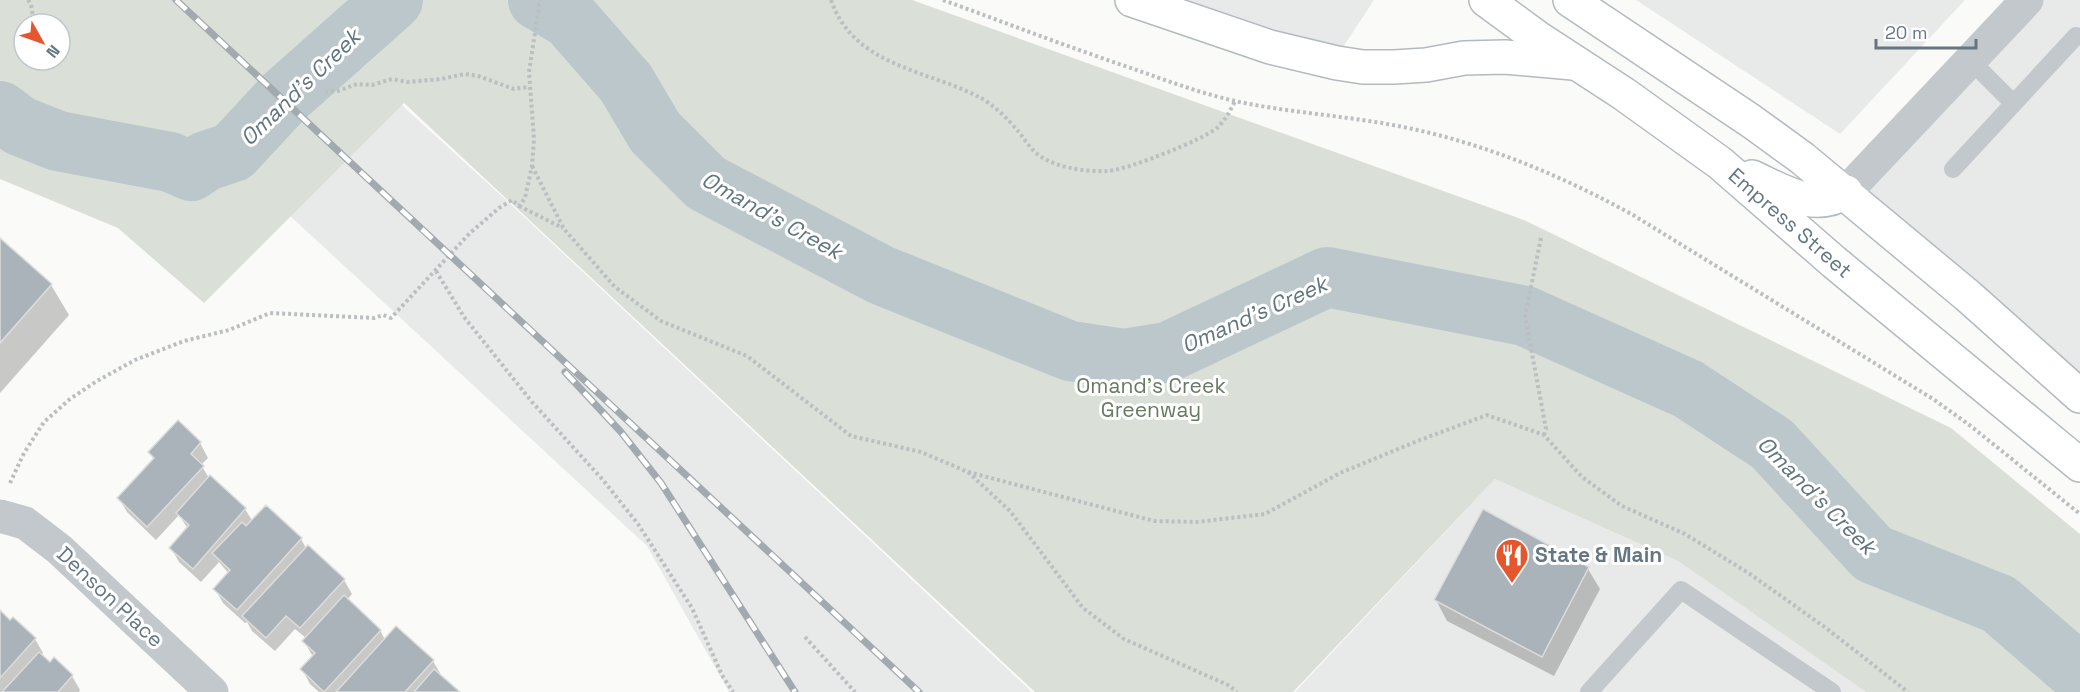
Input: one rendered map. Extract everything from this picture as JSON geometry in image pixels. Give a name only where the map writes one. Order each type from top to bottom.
[{"type":"main road","points":[[1132,0],[1270,47],[1363,67],[1426,65],[1464,58],[1505,57],[1577,63]]},
{"type":"main road","name":"Empress Street","points":[[1486,0],[1720,163],[1834,262],[2080,465]]},
{"type":"main road","points":[[1570,0],[1751,121],[1846,192],[2080,396]]},
{"type":"main road","points":[[1720,163],[1802,199],[1822,201],[1834,199],[1846,192]]},
{"type":"street","points":[[1846,192],[2027,0]]},
{"type":"street","name":"Denson Place","points":[[2,516],[25,523],[59,549],[212,692]]},
{"type":"lane","points":[[1953,169],[2076,36]]},
{"type":"lane","points":[[1970,60],[2013,103]]},
{"type":"lane","points":[[1589,692],[1681,590],[1832,692]]},
{"type":"path","points":[[519,206],[525,198],[532,166],[534,139],[528,87],[540,0]]},
{"type":"path","points":[[831,0],[836,13],[856,40],[895,65],[950,83],[980,97],[1012,124],[1036,153],[1070,170],[1111,171],[1162,155],[1216,129],[1228,116],[1235,101]]},
{"type":"path","points":[[943,0],[1185,87],[1235,101],[1280,110],[1390,124],[1505,156],[1588,190],[1633,215],[1933,399],[1972,427],[2080,514]]},
{"type":"path","points":[[325,92],[338,91],[357,84],[372,86],[392,79],[407,82],[465,75],[478,76],[514,89],[528,87]]},
{"type":"path","points":[[532,166],[564,228],[615,287],[661,321],[747,356],[851,436],[921,452],[968,472],[1154,521],[1197,522],[1265,514],[1340,473],[1487,415],[1544,435],[1582,477],[1622,506],[1685,534],[1750,574],[1826,628],[1908,692]]},
{"type":"path","points":[[2,516],[13,474],[44,422],[70,399],[135,360],[184,341],[229,330],[270,313],[374,318],[382,315],[391,318],[470,233],[512,200],[519,206],[564,228]]},
{"type":"path","points":[[1541,238],[1525,316],[1546,429],[1544,435]]},
{"type":"path","points":[[436,271],[464,317],[638,524],[692,608],[722,675],[733,692]]},
{"type":"path","points":[[968,472],[1010,511],[1083,608],[1124,639],[1228,685],[1237,692]]},
{"type":"path","points":[[805,637],[855,692]]},
{"type":"shaded area","points":[[1152,0],[1374,0],[1336,58]]},
{"type":"shaded area","points":[[1636,0],[1965,0],[1840,134]]},
{"type":"shaded area","points":[[2027,0],[2080,0],[2080,396],[1846,192]]},
{"type":"shaded area","points":[[342,44],[408,111],[1032,692],[729,692],[647,546],[287,213]]},
{"type":"shaded area","points":[[1495,479],[1678,561],[1866,692],[1295,692]]},
{"type":"green space","name":"Omand's Creek Greenway","points":[[0,0],[912,0],[1524,220],[1951,428],[2080,534],[2080,692],[1866,692],[1678,561],[1495,479],[1293,692],[1035,692],[404,103],[204,303],[118,228],[0,179]]},
{"type":"building","points":[[0,238],[52,284],[0,343]]},
{"type":"building","points":[[178,420],[201,442],[191,454],[204,466],[147,527],[117,498],[154,458],[148,452]]},
{"type":"building","points":[[210,475],[246,508],[193,569],[169,548],[189,525],[176,513]]},
{"type":"building","points":[[266,505],[302,538],[237,610],[213,589],[230,570],[212,553],[242,522],[246,526]]},
{"type":"building","name":"State & Main","points":[[1483,509],[1589,567],[1542,657],[1434,600]]},
{"type":"building","points":[[308,545],[345,579],[300,628],[286,616],[266,638],[242,616]]},
{"type":"building","points":[[344,595],[381,630],[324,692],[300,669],[315,653],[302,641]]},
{"type":"building","points":[[0,610],[10,620],[13,617],[36,638],[0,678]]},
{"type":"building","points":[[396,626],[434,660],[405,692],[336,692]]},
{"type":"building","points":[[39,652],[50,662],[54,657],[73,675],[58,692],[2,692]]},
{"type":"building","points":[[434,669],[460,692],[414,692]]},
{"type":"waterway","name":"Omand's Creek","points":[[0,111],[20,126],[58,141],[170,162],[191,171],[206,161],[233,152],[284,97],[393,0]]},
{"type":"waterway","name":"Omand's Creek","points":[[538,0],[570,19],[626,83],[655,132],[706,183],[881,275],[1070,351],[1124,359],[1168,352],[1327,277],[1525,316],[1688,389],[1772,444],[1873,554],[1999,604],[2080,674]]},
{"type":"railway","points":[[176,0],[919,692]]},
{"type":"railway","points":[[565,372],[621,432],[661,483],[795,692]]},
{"type":"place","name":"State & Main","points":[[1512,584]]}]
